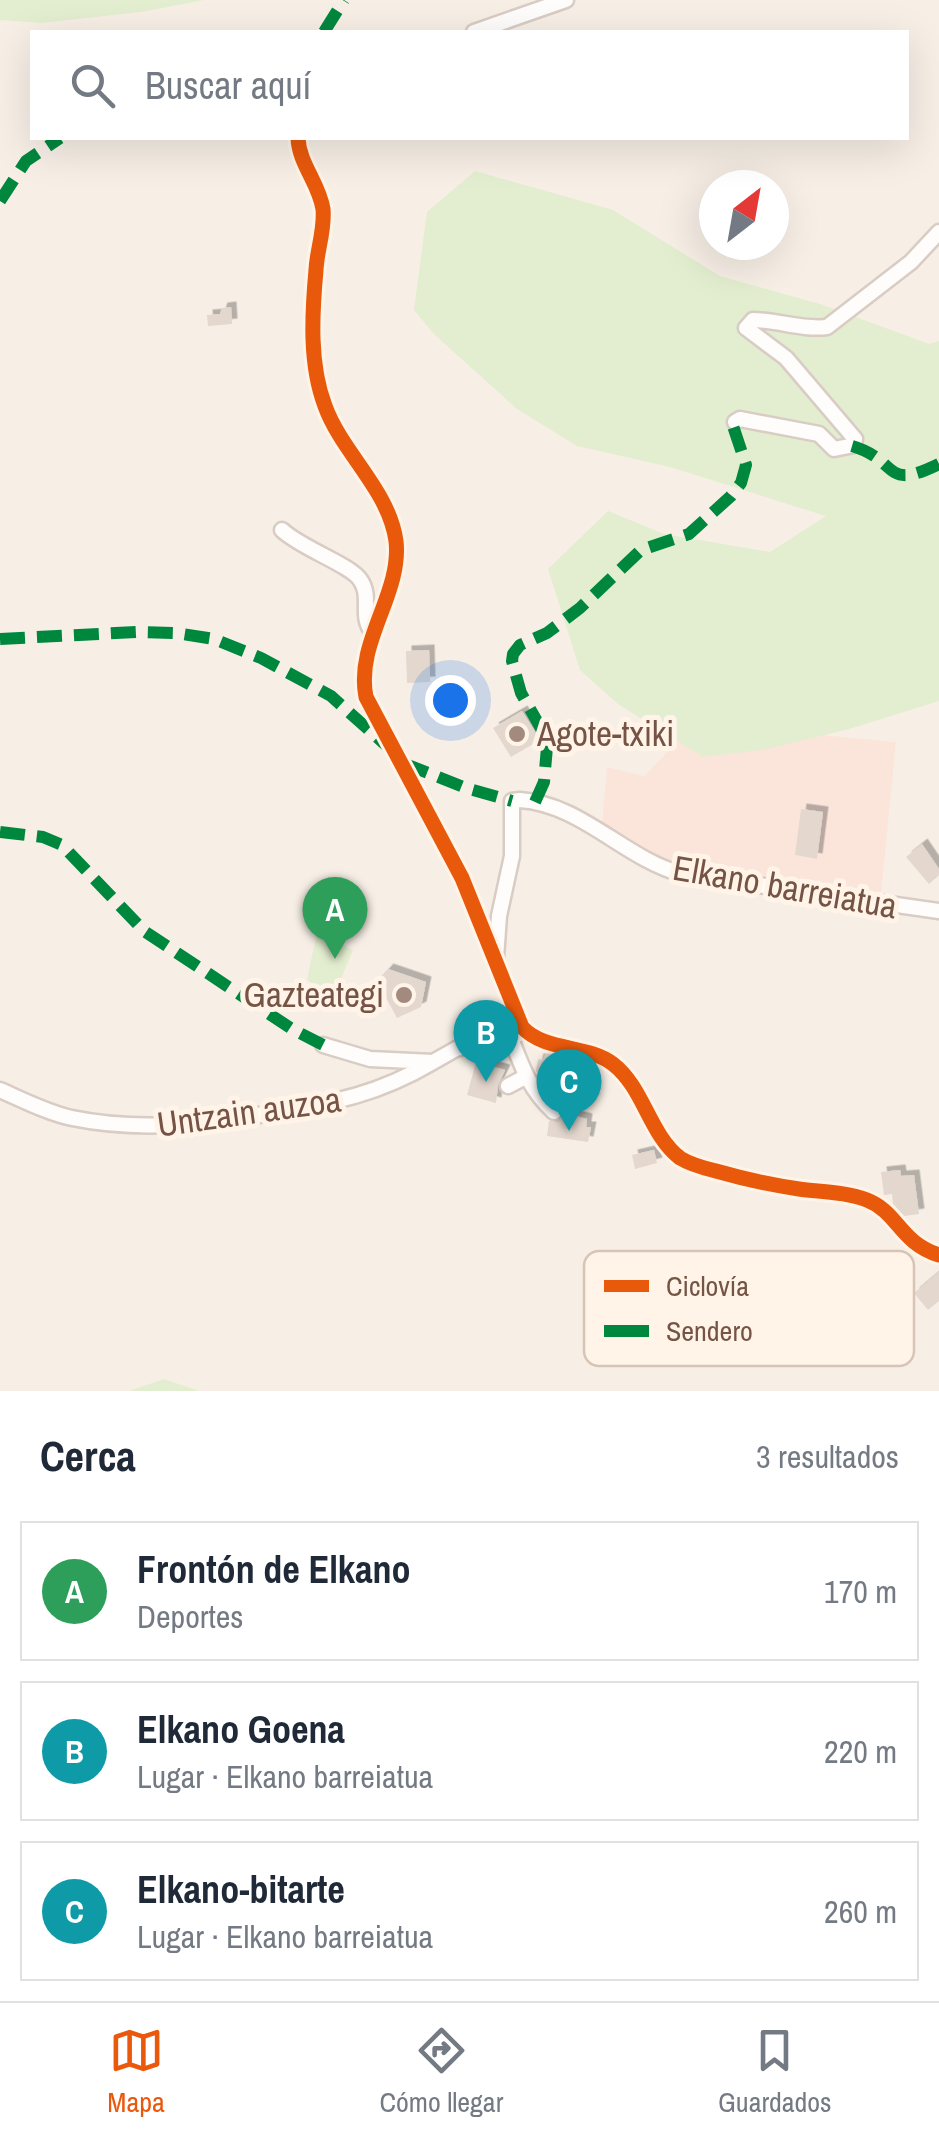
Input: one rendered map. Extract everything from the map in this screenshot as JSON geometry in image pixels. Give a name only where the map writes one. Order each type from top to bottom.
[{"type":"street","points":[[480,30],[566,0]]},
{"type":"street","points":[[298,140],[323,213],[314,312],[320,392],[335,428],[387,513],[396,545],[389,585],[365,664],[366,696],[462,878],[522,1027],[542,1041],[612,1063],[631,1085],[664,1143],[691,1164],[771,1185],[871,1201],[909,1240],[922,1250],[939,1255]]},
{"type":"street","points":[[735,422],[740,419],[782,430],[812,432],[834,448],[854,445],[855,438],[805,377],[746,328],[752,320],[813,328],[827,326],[911,262],[939,232]]},
{"type":"street","points":[[282,530],[304,548],[344,566],[360,578],[365,592],[365,619],[373,633]]},
{"type":"street","name":"Elkano barreiatua","points":[[496,963],[512,856],[512,800],[571,816],[653,864],[681,874],[939,911]]},
{"type":"street","points":[[512,1041],[522,1027]]},
{"type":"street","points":[[323,1045],[370,1059],[433,1062],[456,1049],[485,1040],[512,1041]]},
{"type":"street","points":[[512,1041],[525,1078],[554,1112]]},
{"type":"street","name":"Untzain auzoa","points":[[2,1091],[67,1118],[160,1128],[235,1120],[348,1100],[392,1084],[433,1062]]},
{"type":"street","points":[[508,1086],[525,1078]]},
{"type":"shaded area","points":[[695,723],[896,742],[881,895],[667,863],[602,824],[607,767],[644,776]]},
{"type":"green space","points":[[0,0],[204,0],[141,12],[41,23],[0,20]]},
{"type":"green space","points":[[475,171],[613,210],[720,276],[823,305],[929,344],[939,341],[939,701],[767,749],[703,757],[618,704],[580,670],[548,569],[608,511],[664,534],[770,552],[826,516],[670,467],[577,446],[517,409],[434,334],[414,310],[427,212]]},
{"type":"green space","points":[[317,932],[353,950],[338,986],[348,990],[344,1004],[315,994],[317,987],[307,980]]},
{"type":"green space","points":[[164,1379],[199,1391],[129,1391]]},
{"type":"building","points":[[231,307],[232,324],[208,326],[207,315],[220,314],[222,308]]},
{"type":"building","points":[[429,650],[430,682],[407,683],[406,651]]},
{"type":"building","name":"Agote-txiki","points":[[522,711],[540,740],[511,757],[493,728]]},
{"type":"building","points":[[801,809],[823,812],[817,859],[795,855]]},
{"type":"building","points":[[922,844],[939,869],[939,875],[929,884],[906,857]]},
{"type":"building","name":"Gazteategi","points":[[388,969],[426,982],[421,1007],[397,1018],[377,981]]},
{"type":"building","points":[[546,1053],[574,1060],[569,1072],[562,1070],[560,1084],[542,1081],[536,1071],[538,1059],[543,1060]]},
{"type":"building","points":[[476,1062],[505,1070],[496,1103],[467,1095]]},
{"type":"building","points":[[564,1113],[587,1119],[586,1127],[591,1127],[588,1142],[547,1136],[549,1121],[558,1122]]},
{"type":"building","points":[[654,1150],[657,1163],[635,1169],[632,1155]]},
{"type":"building","points":[[900,1170],[901,1176],[914,1175],[919,1214],[904,1216],[893,1204],[892,1194],[884,1195],[881,1172]]},
{"type":"building","points":[[939,1272],[939,1301],[928,1310],[914,1293]]},
{"type":"marked path","points":[[325,30],[344,0]]},
{"type":"marked path","points":[[0,201],[26,161],[57,140]]},
{"type":"marked path","points":[[535,802],[544,782],[547,747],[521,693],[513,654],[520,645],[547,633],[580,608],[641,550],[689,534],[731,496],[741,483],[746,465],[735,422]]},
{"type":"marked path","points":[[852,446],[899,474],[921,472],[939,464]]},
{"type":"marked path","points":[[0,639],[136,632],[214,639],[261,658],[331,696],[408,765],[512,801]]},
{"type":"marked path","points":[[0,832],[43,837],[62,845],[144,931],[292,1029],[323,1045]]},
{"type":"cycle path","points":[[298,140],[323,209],[313,321],[320,390],[342,440],[384,505],[396,541],[392,580],[367,657],[366,697],[462,878],[522,1027],[542,1041],[591,1053],[613,1064],[632,1085],[661,1137],[680,1158],[758,1182],[867,1200],[886,1212],[916,1243],[939,1255]]},
{"type":"place","name":"Agote-txiki","points":[[517,734]]},
{"type":"place","name":"Frontón de Elkano","points":[[335,959]]},
{"type":"place","name":"Gazteategi","points":[[404,995]]},
{"type":"place","name":"Elkano Goena","points":[[486,1082]]},
{"type":"place","name":"Elkano-bitarte","points":[[569,1131]]}]
